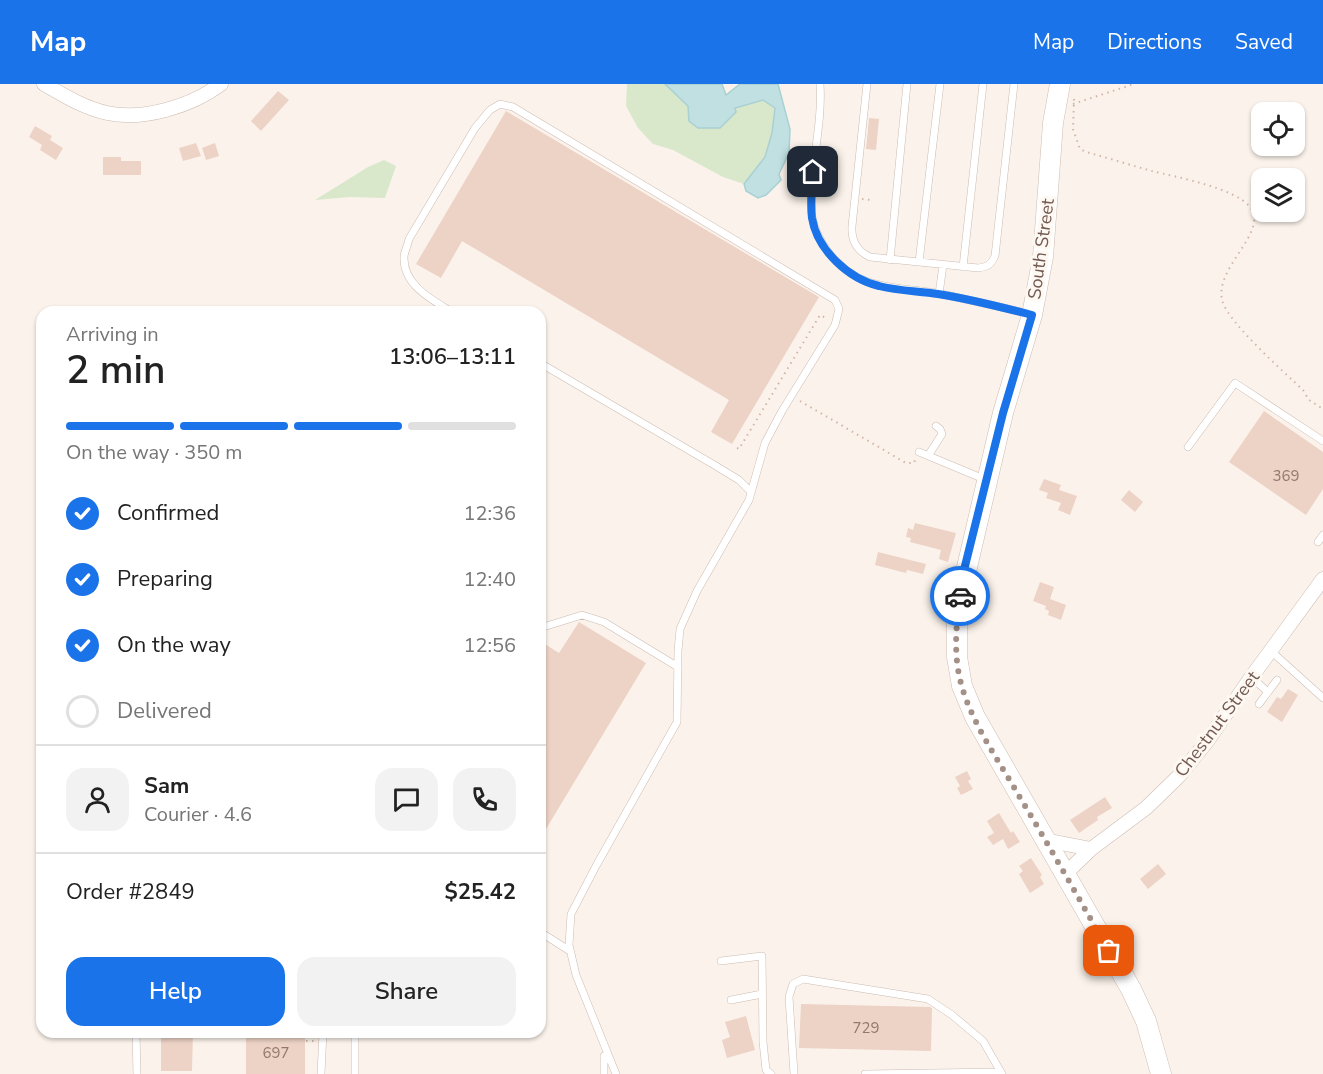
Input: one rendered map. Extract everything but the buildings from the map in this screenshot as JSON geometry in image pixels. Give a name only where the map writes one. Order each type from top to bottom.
[{"type":"street","points":[[44,84],[87,107],[108,113],[128,114],[180,106],[195,100],[221,84]]},
{"type":"street","name":"South Street","points":[[1067,89],[1053,123],[1043,257],[1032,315],[1003,413],[961,593],[956,637],[959,673],[975,717],[1131,989],[1146,1021],[1161,1074]]},
{"type":"street","name":"Chestnut Street","points":[[1065,874],[1091,849],[1139,814],[1171,785],[1201,750],[1323,579]]},
{"type":"street","points":[[1046,840],[1091,849]]},
{"type":"lane","points":[[820,84],[811,196],[815,230],[835,261],[863,281],[879,286],[939,294],[1032,315]]},
{"type":"lane","points":[[867,84],[851,234],[854,242],[863,254],[870,257],[963,267],[986,267],[995,256],[1014,84]]},
{"type":"lane","points":[[890,260],[907,84]]},
{"type":"lane","points":[[919,262],[940,84]]},
{"type":"lane","points":[[963,267],[983,84]]},
{"type":"lane","points":[[442,306],[415,287],[407,272],[404,257],[409,239],[475,128],[490,110],[500,104],[507,104],[835,300],[839,309],[835,326],[782,411],[765,443],[752,492],[697,591],[680,629],[677,722],[571,914],[570,951],[576,975],[586,996],[603,1047],[616,1074]]},
{"type":"lane","points":[[939,294],[943,265]]},
{"type":"lane","points":[[546,367],[740,480],[752,492]]},
{"type":"lane","points":[[1188,447],[1235,383],[1323,441]]},
{"type":"lane","points":[[928,456],[942,434],[936,426]]},
{"type":"lane","points":[[918,455],[928,456],[987,480]]},
{"type":"lane","points":[[1318,542],[1323,535]]},
{"type":"lane","points":[[546,626],[582,615],[604,622],[678,667]]},
{"type":"lane","points":[[1271,651],[1323,698]]},
{"type":"lane","points":[[1251,677],[1268,692]]},
{"type":"lane","points":[[1259,704],[1277,680]]},
{"type":"lane","points":[[546,936],[570,951]]},
{"type":"lane","points":[[721,961],[762,956],[766,1070],[771,1074]]},
{"type":"lane","points":[[794,1074],[789,997],[793,984],[803,979],[928,999],[952,1015],[983,1041],[1000,1073],[865,1074]]},
{"type":"lane","points":[[731,1000],[762,994]]},
{"type":"lane","points":[[136,1038],[137,1074]]},
{"type":"lane","points":[[321,1074],[323,1038]]},
{"type":"lane","points":[[355,1038],[355,1074]]},
{"type":"lane","points":[[603,1047],[604,1074]]},
{"type":"path","points":[[1073,104],[1134,84]]},
{"type":"path","points":[[1067,89],[1073,104],[1072,119],[1076,140],[1080,148],[1086,152],[1216,189],[1245,203],[1250,208],[1254,218],[1253,229],[1225,274],[1221,292],[1222,301],[1240,328],[1303,390],[1309,400],[1323,409]]},
{"type":"path","points":[[737,448],[739,449],[820,315],[828,319]]},
{"type":"path","points":[[793,348],[798,351]]},
{"type":"path","points":[[764,396],[769,399]]},
{"type":"path","points":[[800,401],[906,463],[914,463],[918,455]]},
{"type":"green space","points":[[627,84],[665,84],[688,106],[689,121],[763,100],[775,108],[772,133],[765,157],[744,184],[723,177],[673,150],[653,144],[638,128],[626,106]]},
{"type":"green space","points":[[384,160],[396,166],[385,198],[350,197],[315,200],[368,167]]},
{"type":"water","points":[[665,84],[722,84],[726,95],[740,84],[778,84],[790,129],[789,153],[779,174],[781,180],[766,195],[758,198],[746,191],[744,184],[765,157],[772,133],[775,108],[763,100],[735,108],[736,112],[720,128],[698,128],[689,121],[688,106]]},
{"type":"way so far","points":[[960,596],[956,637],[957,657],[962,686],[968,702],[986,739],[1109,951]]},
{"type":"route","points":[[813,172],[811,196],[815,230],[835,261],[847,271],[863,281],[879,286],[939,294],[1032,315],[1003,413],[964,570],[960,596]]}]
